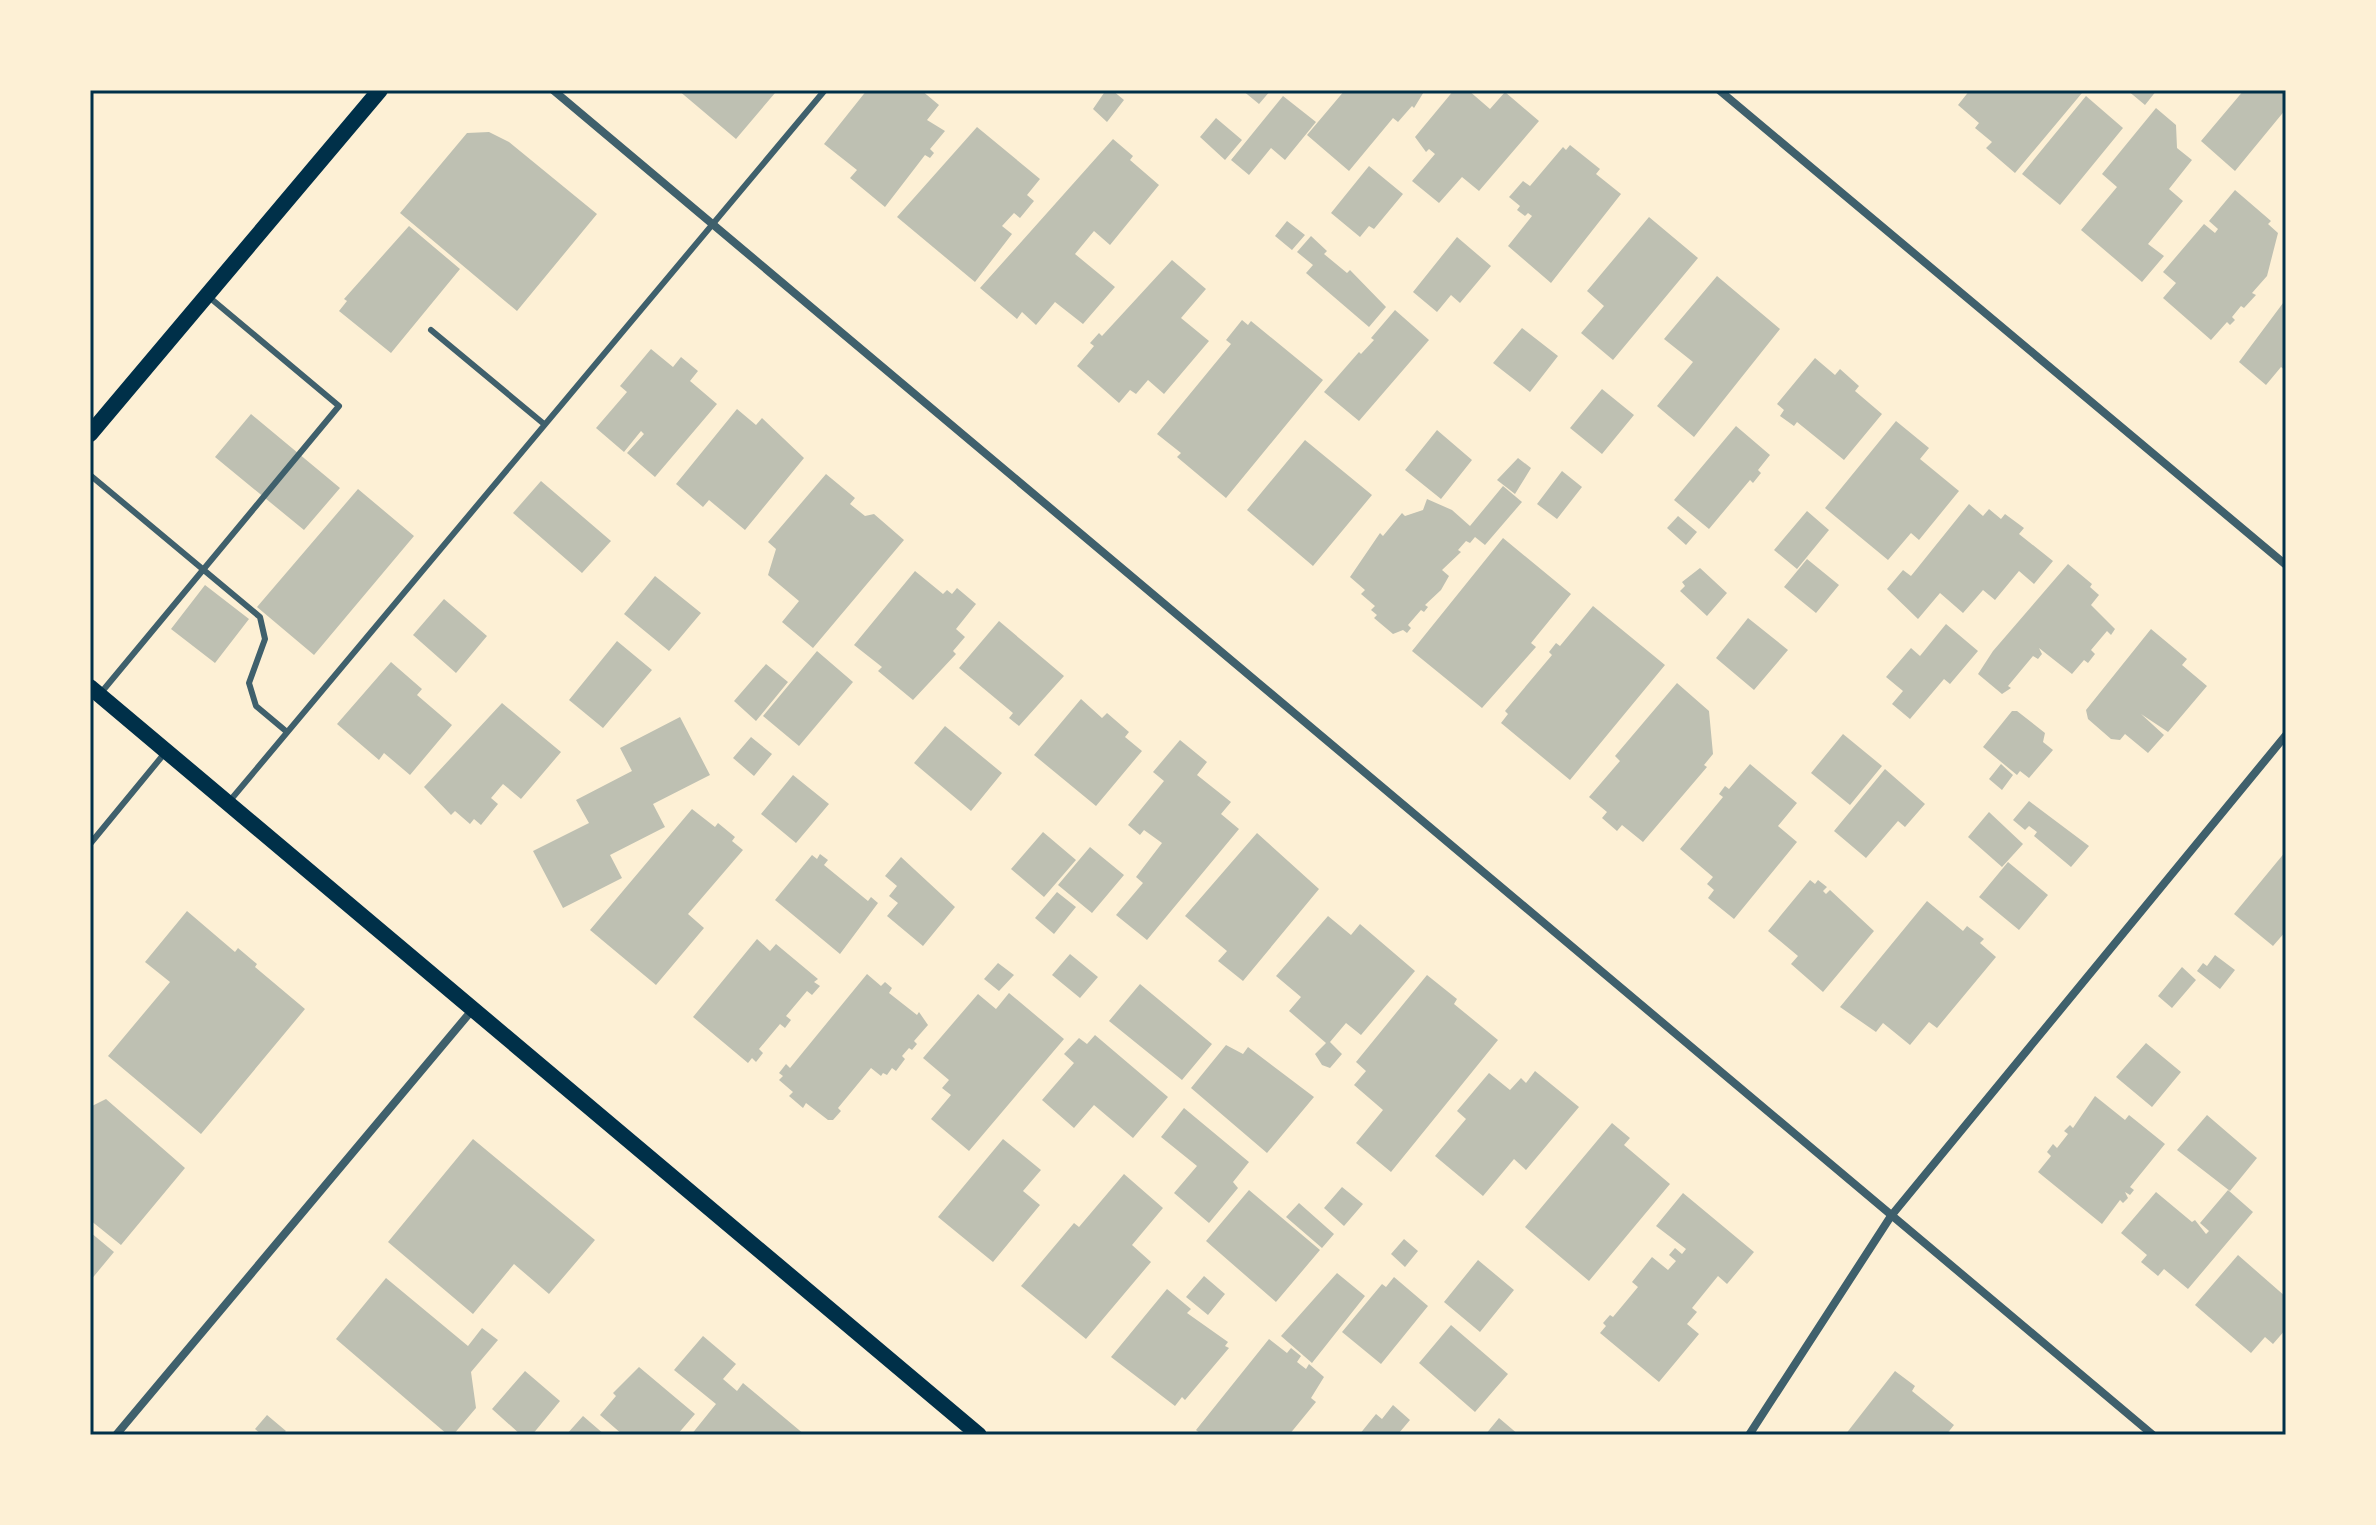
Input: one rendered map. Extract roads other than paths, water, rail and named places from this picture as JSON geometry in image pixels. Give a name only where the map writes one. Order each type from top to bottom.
[{"type":"main road","points":[[90,434],[380,90]]},
{"type":"main road","points":[[95,691],[976,1434]]},
{"type":"street","points":[[553,90],[2153,1435]]},
{"type":"street","points":[[1719,90],[2286,565]]},
{"type":"street","points":[[1749,1435],[1891,1216],[2286,735]]},
{"type":"street","points":[[116,1435],[473,1009]]},
{"type":"lane","points":[[228,803],[825,90]]},
{"type":"lane","points":[[95,691],[204,570],[339,406],[207,295]]},
{"type":"lane","points":[[431,330],[544,424]]},
{"type":"lane","points":[[90,475],[260,617],[265,639],[249,683],[256,706],[287,732]]},
{"type":"lane","points":[[90,844],[167,751]]}]
